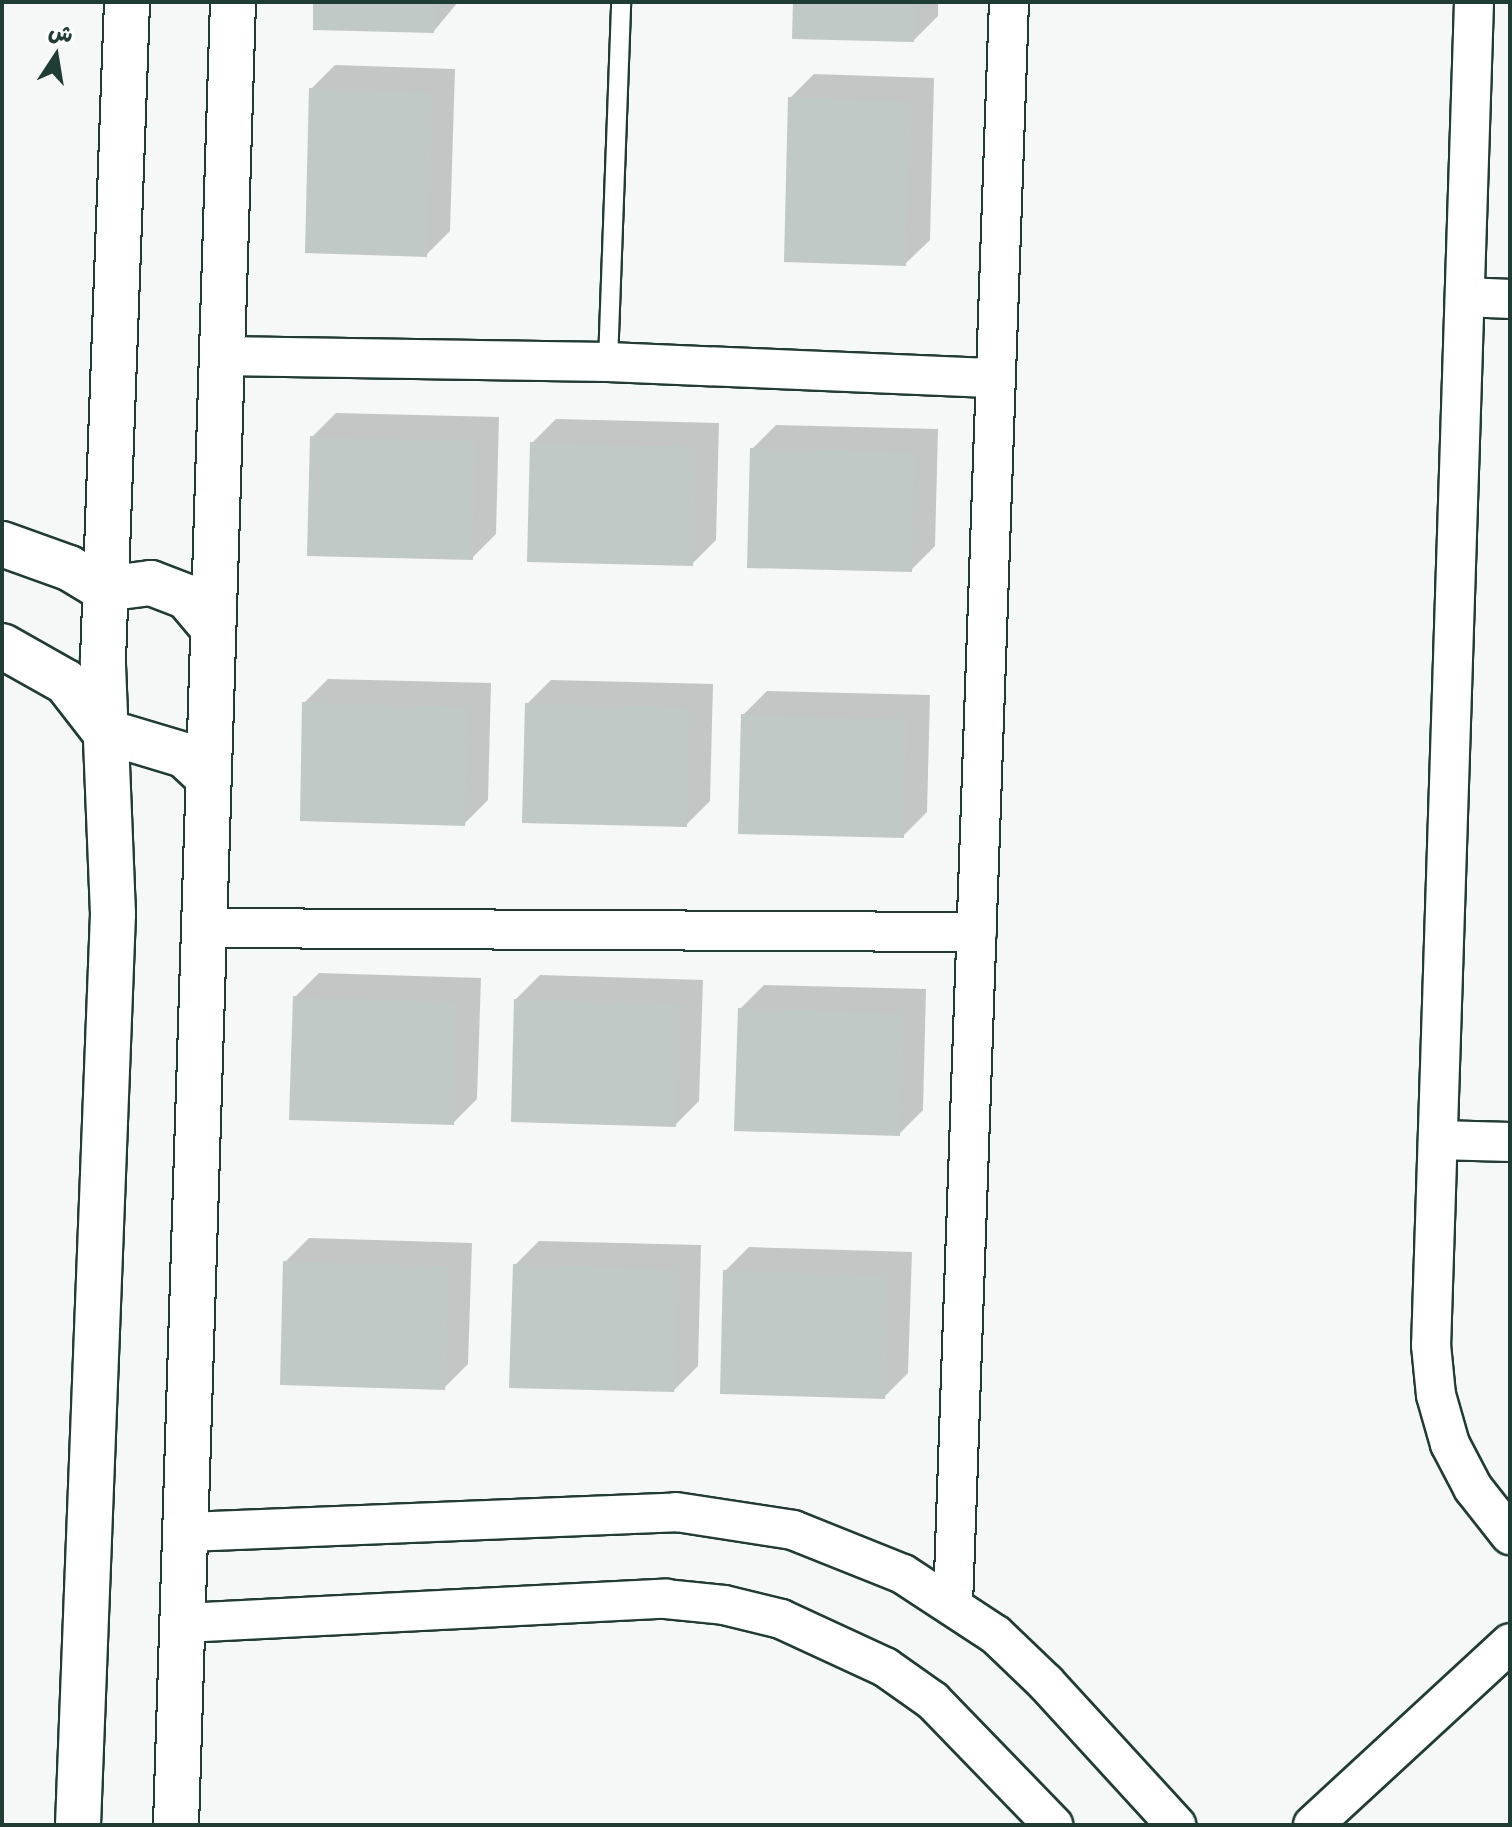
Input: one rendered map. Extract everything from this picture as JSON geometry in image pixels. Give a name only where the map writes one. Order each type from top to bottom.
[{"type":"street","points":[[78,1825],[113,914],[104,731],[104,589],[127,2]]},
{"type":"street","points":[[176,1825],[233,2]]},
{"type":"street","points":[[953,1605],[1009,2]]},
{"type":"street","points":[[1474,2],[1431,1345],[1436,1395],[1450,1444],[1473,1488],[1510,1535]]},
{"type":"street","points":[[1465,297],[1510,299]]},
{"type":"street","points":[[221,356],[608,362],[996,378]]},
{"type":"street","points":[[2,544],[69,568],[104,589],[151,583],[187,597],[213,628]]},
{"type":"street","points":[[2,646],[66,682],[104,731],[184,755],[209,778]]},
{"type":"street","points":[[205,928],[977,932]]},
{"type":"street","points":[[1438,1140],[1510,1142]]},
{"type":"street","points":[[187,1532],[705,1515],[793,1530],[849,1548],[953,1605],[996,1635],[1046,1683],[1176,1825]]},
{"type":"street","points":[[184,1623],[666,1599],[738,1609],[835,1639],[885,1667],[933,1701],[1053,1825]]},
{"type":"street","points":[[1313,1825],[1510,1643]]},
{"type":"lane","points":[[608,362],[621,2]]},
{"type":"building","points":[[313,2],[435,2],[434,33],[313,30]]},
{"type":"building","points":[[793,2],[915,2],[914,42],[792,39]]},
{"type":"building","points":[[309,88],[432,92],[427,257],[305,253]]},
{"type":"building","points":[[788,97],[911,101],[906,266],[784,262]]},
{"type":"building","points":[[310,436],[476,441],[473,560],[307,556]]},
{"type":"building","points":[[530,442],[695,447],[693,566],[527,562]]},
{"type":"building","points":[[750,448],[915,452],[912,572],[747,568]]},
{"type":"building","points":[[302,702],[468,707],[465,826],[300,821]]},
{"type":"building","points":[[525,703],[690,707],[687,827],[522,823]]},
{"type":"building","points":[[741,714],[907,719],[904,838],[738,834]]},
{"type":"building","points":[[293,996],[458,1002],[454,1125],[289,1120]]},
{"type":"building","points":[[514,999],[679,1003],[676,1127],[511,1122]]},
{"type":"building","points":[[738,1008],[903,1013],[900,1136],[734,1131]]},
{"type":"building","points":[[283,1261],[449,1266],[445,1390],[280,1385]]},
{"type":"building","points":[[513,1264],[678,1269],[674,1392],[509,1388]]},
{"type":"building","points":[[723,1270],[888,1275],[885,1399],[720,1394]]}]
